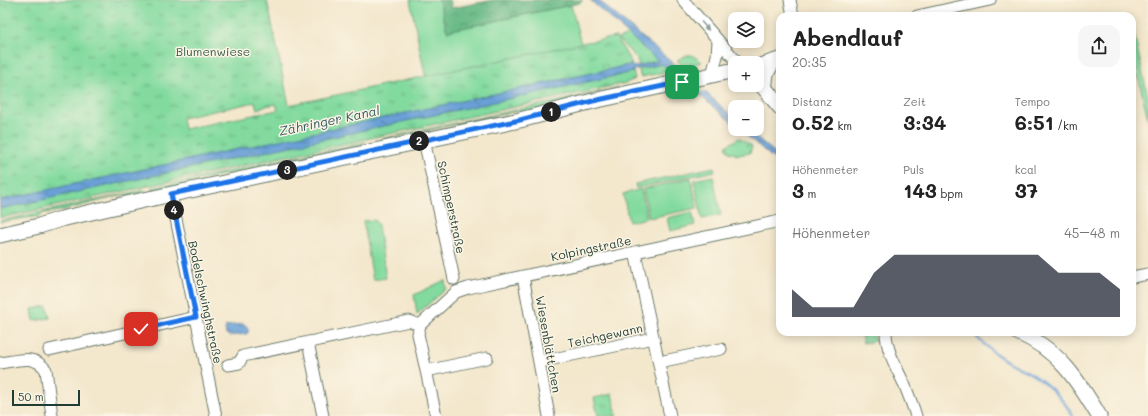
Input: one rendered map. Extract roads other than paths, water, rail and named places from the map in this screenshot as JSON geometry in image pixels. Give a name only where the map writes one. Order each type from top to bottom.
[{"type":"main road","points":[[0,235],[61,219],[171,194],[520,120],[593,101],[728,72]]},
{"type":"main road","points":[[764,87],[776,101]]},
{"type":"main road","points":[[0,226],[41,219],[61,219]]},
{"type":"main road","points":[[1028,336],[1048,349],[1068,370],[1099,416]]},
{"type":"street","points":[[683,0],[732,56]]},
{"type":"street","points":[[790,0],[792,12]]},
{"type":"street","points":[[940,9],[990,0]]},
{"type":"street","points":[[712,75],[718,41]]},
{"type":"street","points":[[764,63],[776,60]]},
{"type":"street","points":[[764,81],[776,62]]},
{"type":"street","name":"Schimperstraße","points":[[424,140],[454,279]]},
{"type":"street","name":"Bodelschwinghstraße","points":[[171,194],[216,416]]},
{"type":"street","name":"Kolpingstraße","points":[[420,325],[456,292],[468,288],[776,222]]},
{"type":"street","name":"Teichgewann","points":[[635,252],[670,416]]},
{"type":"street","points":[[1136,276],[1148,274]]},
{"type":"street","name":"Wiesenblättchen","points":[[523,276],[549,416]]},
{"type":"street","points":[[48,350],[196,317]]},
{"type":"street","points":[[323,416],[308,342],[409,321],[420,325],[418,334],[436,416]]},
{"type":"street","points":[[886,336],[889,348],[908,392],[916,416]]},
{"type":"street","name":"Teichgewann","points":[[539,362],[653,338]]},
{"type":"street","name":"Bodelschwinghstraße","points":[[228,365],[239,363],[243,356],[308,342]]},
{"type":"street","points":[[658,362],[721,349]]},
{"type":"street","points":[[426,371],[487,358]]},
{"type":"street","points":[[0,363],[31,359],[38,361],[42,365],[46,370],[52,416]]},
{"type":"water","points":[[590,0],[598,0],[679,68],[728,113],[728,119],[662,64],[633,70],[633,72],[0,209],[0,200],[631,64],[632,67],[658,61]]},
{"type":"water","points":[[747,136],[755,136],[776,154],[776,161]]},
{"type":"water","points":[[242,324],[247,327],[248,333],[230,336],[226,334],[226,326]]},
{"type":"waterway","points":[[976,336],[996,354],[1038,378],[1064,402],[1073,416]]},
{"type":"park label","name":"Blumenwiese","points":[[213,51]]},
{"type":"water label","name":"Zähringer Kanal","points":[[329,120]]}]
